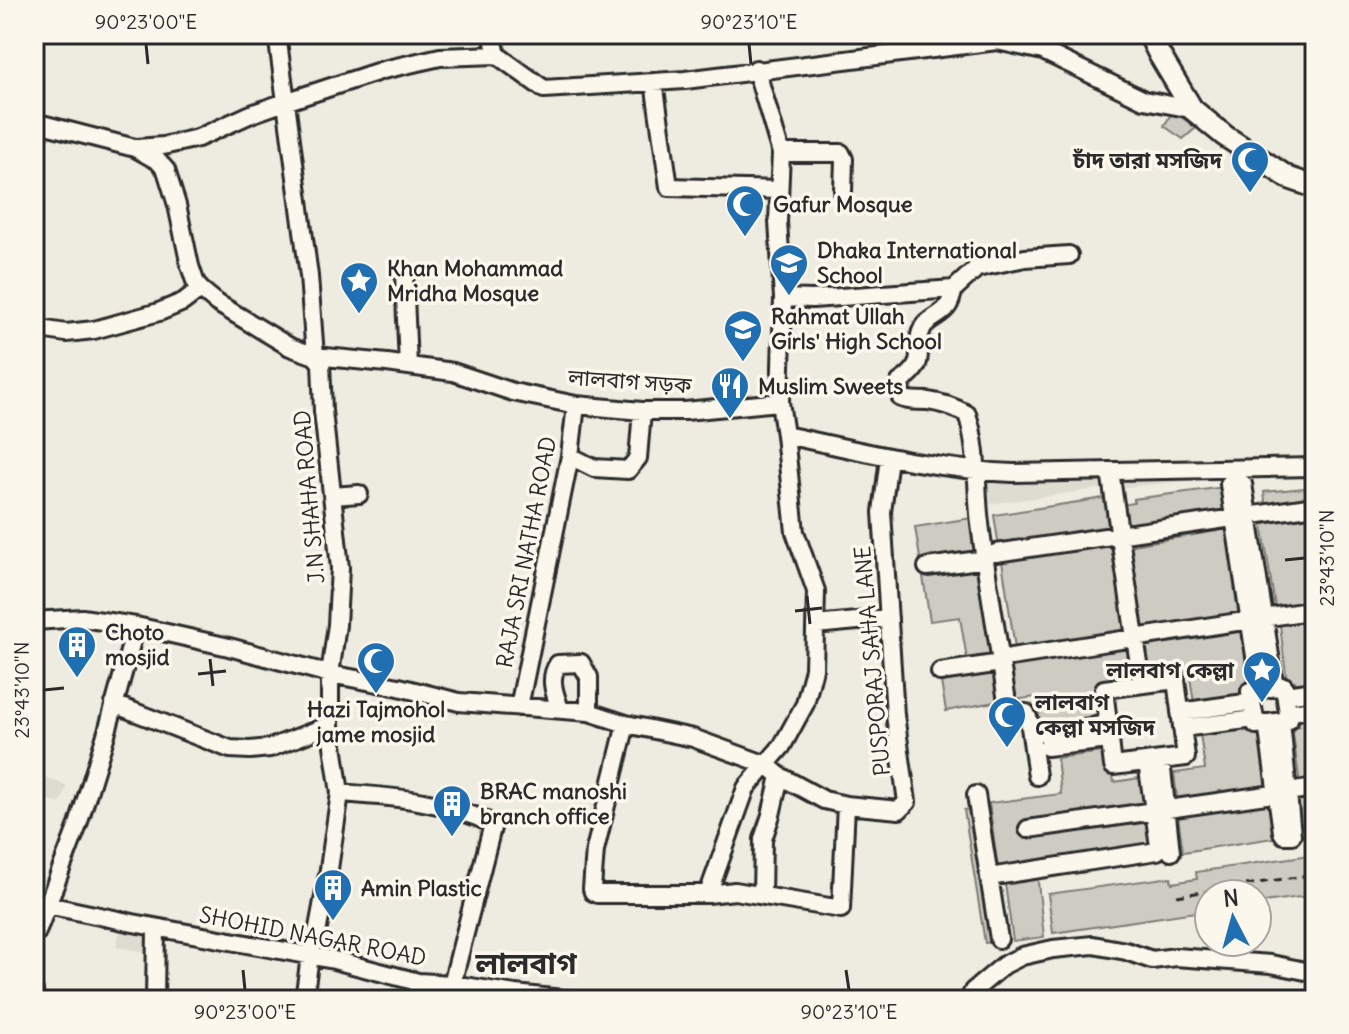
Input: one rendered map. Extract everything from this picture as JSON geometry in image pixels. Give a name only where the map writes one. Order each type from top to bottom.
[{"type":"main road","points":[[1149,34],[1192,109],[1225,136],[1289,178],[1315,187]]},
{"type":"street","name":"J.N SHAHA ROAD","points":[[277,34],[309,276],[340,568],[330,674],[330,725],[340,793],[304,1000]]},
{"type":"street","points":[[492,34],[497,55]]},
{"type":"street","points":[[135,148],[163,146],[198,138],[251,114],[397,66],[468,55],[497,55],[544,89],[685,80],[997,41],[1043,51],[1144,100],[1192,109]]},
{"type":"street","points":[[756,69],[781,153],[778,222],[783,298],[780,402],[795,532],[816,591],[814,669],[805,704],[782,746],[774,771],[771,815],[763,839],[762,895]]},
{"type":"street","points":[[654,82],[669,187],[779,190]]},
{"type":"street","points":[[34,122],[135,148],[158,161],[166,170],[190,266],[200,289],[183,302],[159,312],[94,330],[66,333],[34,328]]},
{"type":"street","points":[[781,153],[841,153],[844,159],[843,191]]},
{"type":"street","points":[[1037,776],[1029,720],[1026,713],[1013,713],[1008,708],[1006,660],[991,556],[979,513],[978,472],[973,432],[967,414],[949,405],[901,398],[900,382],[912,374],[920,359],[923,326],[947,307],[954,289],[977,268],[1025,258],[1069,255]]},
{"type":"street","points":[[404,272],[408,366]]},
{"type":"street","name":"লালবাগ সড়ক","points":[[200,289],[267,335],[318,360],[453,372],[513,392],[576,405],[685,411],[780,402]]},
{"type":"street","points":[[783,298],[812,299],[954,289]]},
{"type":"street","name":"RAJA SRI NATHA ROAD","points":[[519,707],[570,456],[576,405]]},
{"type":"street","points":[[570,456],[594,468],[628,470],[638,458],[642,411]]},
{"type":"street","points":[[785,435],[889,458],[978,472],[1315,467]]},
{"type":"street","name":"PUSPORAJ SAHA LANE","points":[[774,771],[824,800],[899,810],[907,802],[895,715],[882,512],[889,458]]},
{"type":"street","points":[[1110,471],[1142,684]]},
{"type":"street","points":[[333,496],[359,494]]},
{"type":"street","points":[[927,567],[1315,506]]},
{"type":"street","points":[[1241,517],[1283,793]]},
{"type":"street","points":[[940,672],[1315,610]]},
{"type":"street","points":[[34,621],[82,618],[136,626],[459,702],[589,712],[626,724],[693,738],[774,771]]},
{"type":"street","points":[[815,625],[889,618]]},
{"type":"street","points":[[35,933],[78,825],[136,626]]},
{"type":"street","points":[[560,709],[552,684],[554,668],[558,664],[581,663],[589,677],[589,712]]},
{"type":"street","points":[[1176,680],[1181,720],[1186,757],[1113,766],[1104,689],[1176,680]]},
{"type":"street","points":[[1181,720],[1270,706],[1315,691]]},
{"type":"street","points":[[114,704],[230,749],[270,748],[330,725]]},
{"type":"street","points":[[1270,706],[1315,708]]},
{"type":"street","points":[[626,724],[595,850],[592,889],[597,894],[708,894],[735,891],[842,908],[846,805]]},
{"type":"street","points":[[1046,740],[1109,732]]},
{"type":"street","points":[[1154,761],[1160,810],[1171,852]]},
{"type":"street","points":[[708,894],[746,788],[774,771]]},
{"type":"street","points":[[1028,829],[1315,788]]},
{"type":"street","points":[[340,793],[403,797],[439,804],[493,824],[452,984]]},
{"type":"street","points":[[976,795],[999,939]]},
{"type":"street","points":[[989,877],[1153,853],[1159,846],[1160,810]]},
{"type":"street","name":"SHOHID NAGAR ROAD","points":[[47,905],[334,960],[418,982],[452,984],[515,997],[572,1000]]},
{"type":"street","points":[[155,1000],[156,928]]},
{"type":"street","points":[[969,1000],[973,991],[1004,965],[1022,956],[1093,945],[1152,960],[1176,957],[1271,964],[1315,973]]},
{"type":"street","points":[[416,1000],[418,982]]},
{"type":"street","points":[[34,991],[35,1000]]},
{"type":"path","points":[[1177,896],[1315,874]]},
{"type":"shaded area","points":[[1173,111],[1196,128],[1183,139],[1164,126]]},
{"type":"shaded area","points":[[1225,472],[1227,477],[1117,488],[1116,475]]},
{"type":"shaded area","points":[[1104,475],[1105,488],[983,505],[982,477]]},
{"type":"shaded area","points":[[1224,487],[1229,518],[1125,532],[1122,505],[1134,503],[1134,499]]},
{"type":"shaded area","points":[[1315,487],[1315,505],[1266,510],[1264,492]]},
{"type":"shaded area","points":[[1104,498],[1106,508],[1114,507],[1117,536],[1000,554],[994,515]]},
{"type":"shaded area","points":[[1315,516],[1315,607],[1276,613],[1262,524]]},
{"type":"shaded area","points":[[978,517],[984,554],[921,564],[915,527]]},
{"type":"shaded area","points":[[1229,529],[1244,619],[1142,635],[1127,546]]},
{"type":"shaded area","points":[[1117,544],[1130,639],[1016,655],[1002,561]]},
{"type":"shaded area","points":[[984,567],[998,654],[967,659],[960,617],[930,621],[923,577]]},
{"type":"shaded area","points":[[1315,620],[1315,686],[1297,689],[1295,681],[1287,682],[1280,625]]},
{"type":"shaded area","points":[[1245,628],[1254,685],[1248,695],[1194,703],[1189,671],[1147,678],[1142,643]]},
{"type":"shaded area","points":[[1134,648],[1138,682],[1098,688],[1102,720],[1041,728],[1036,697],[1013,700],[1008,666]]},
{"type":"shaded area","points":[[1000,671],[1005,700],[946,711],[941,682]]},
{"type":"shaded area","points":[[1315,715],[1315,783],[1300,785],[1292,727],[1299,726],[1299,718]]},
{"type":"shaded area","points":[[1255,727],[1256,734],[1265,733],[1273,794],[1178,806],[1174,773],[1205,769],[1200,734]]},
{"type":"shaded area","points":[[1110,751],[1114,782],[1146,777],[1151,810],[1032,826],[1033,837],[1153,822],[1156,848],[998,869],[989,803],[1061,794],[1057,758]]},
{"type":"shaded area","points":[[45,777],[67,786],[60,804],[38,796]]},
{"type":"shaded area","points":[[1315,798],[1315,895],[1273,901],[1273,878],[1197,878],[1196,872],[1310,855],[1308,836],[1299,837],[1293,801]]},
{"type":"shaded area","points":[[1275,802],[1280,837],[1183,852],[1178,816]]},
{"type":"shaded area","points":[[983,806],[1005,941],[985,943],[964,810]]},
{"type":"shaded area","points":[[1037,873],[1044,937],[1013,941],[1004,877]]},
{"type":"shaded area","points":[[1171,877],[1172,883],[1193,880],[1193,912],[1053,933],[1048,894]]},
{"type":"shaded area","points":[[122,924],[155,929],[151,953],[116,947]]},
{"type":"place","name":"চাঁদ তারা মসজিদ","points":[[1250,194]]},
{"type":"place","name":"Gafur Mosque","points":[[745,238]]},
{"type":"place","name":"Dhaka International School","points":[[789,297]]},
{"type":"place","name":"Khan Mohammad Mridha Mosque","points":[[359,315]]},
{"type":"place","name":"Rahmat Ullah Girls' High School","points":[[743,363]]},
{"type":"place","name":"Muslim Sweets","points":[[730,420]]},
{"type":"place","name":"Choto mosjid","points":[[77,679]]},
{"type":"place","name":"Hazi Tajmohol jame mosjid","points":[[376,695]]},
{"type":"place","name":"লালবাগ কেল্লা","points":[[1262,704]]},
{"type":"place","name":"লালবাগ কেল্লা মসজিদ","points":[[1007,749]]},
{"type":"place","name":"BRAC manoshi branch office","points":[[452,838]]},
{"type":"place","name":"Amin Plastic","points":[[333,922]]},
{"type":"district","name":"লালবাগ","points":[[526,963]]}]
